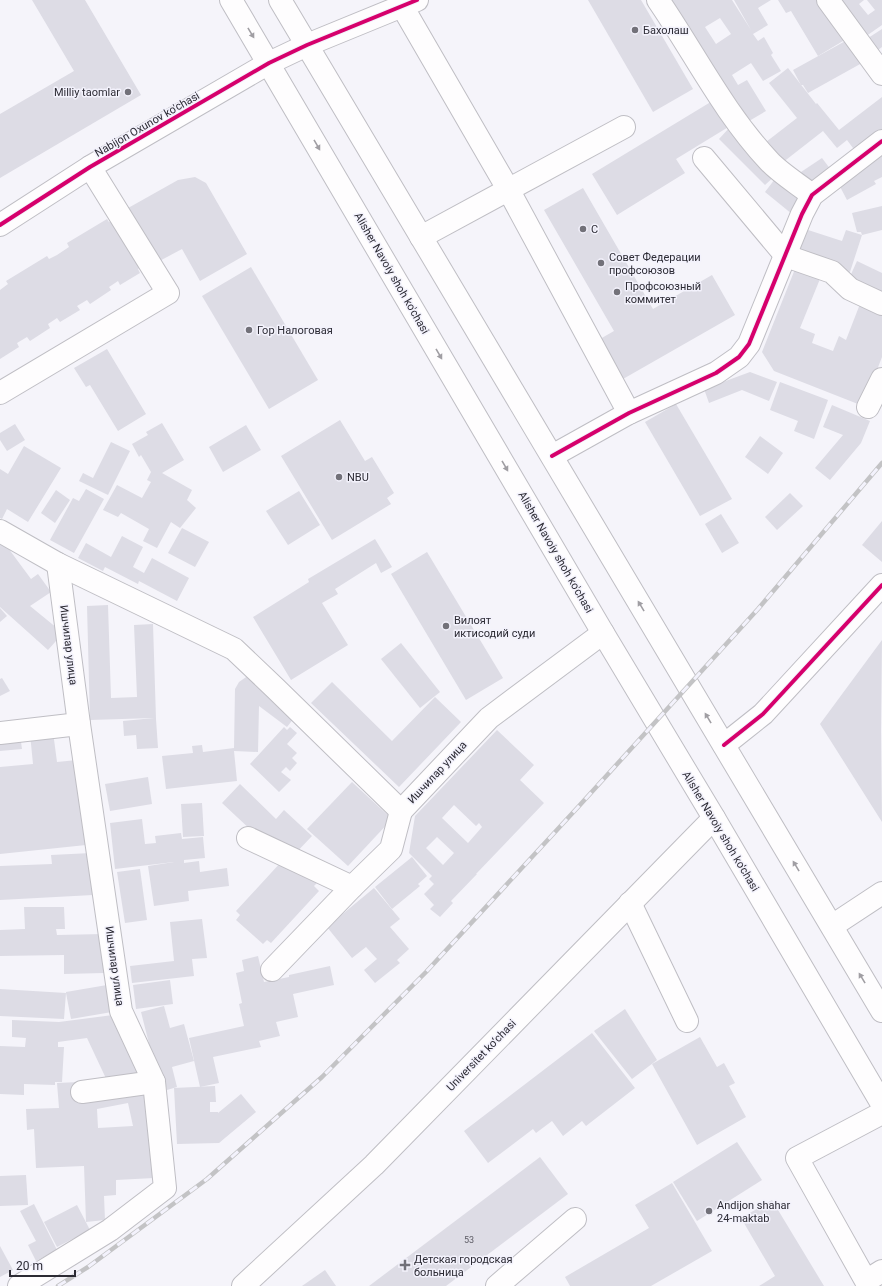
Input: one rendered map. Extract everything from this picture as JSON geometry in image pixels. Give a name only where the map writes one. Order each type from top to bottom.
[{"type":"main road","name":"Alisher Navoiy shoh ko'chasi","points":[[231,0],[882,1104]]},
{"type":"main road","points":[[280,0],[882,1011]]},
{"type":"main road","points":[[658,0],[681,33],[721,100],[742,130],[770,162],[812,195]]},
{"type":"main road","points":[[828,0],[882,74]]},
{"type":"main road","name":"Nabijon Oxunov ko'chasi","points":[[0,225],[90,167],[269,63],[307,45],[409,3]]},
{"type":"main road","points":[[409,3],[629,413]]},
{"type":"main road","points":[[421,237],[624,127]]},
{"type":"main road","points":[[552,456],[629,413],[716,373],[739,357],[749,344],[802,214],[812,195],[882,142]]},
{"type":"main road","points":[[704,158],[786,256],[832,272],[850,289],[882,304]]},
{"type":"main road","points":[[0,393],[168,293],[90,167]]},
{"type":"main road","points":[[868,408],[882,379]]},
{"type":"main road","name":"Ишчилар улица","points":[[0,532],[58,564],[234,649],[401,811],[489,718],[603,633]]},
{"type":"main road","name":"Ишчилар улица","points":[[19,1286],[110,1230],[165,1188],[154,1082],[121,1011],[79,724],[58,564]]},
{"type":"main road","points":[[724,744],[763,714],[882,585]]},
{"type":"main road","points":[[0,733],[79,724]]},
{"type":"main road","points":[[272,970],[391,849],[401,811]]},
{"type":"main road","name":"Universitet kо‘chasi","points":[[243,1286],[374,1165],[714,818]]},
{"type":"main road","points":[[248,838],[352,887]]},
{"type":"main road","points":[[832,926],[882,893]]},
{"type":"main road","points":[[630,903],[687,1021]]},
{"type":"main road","points":[[82,1092],[154,1082]]},
{"type":"main road","points":[[882,1112],[798,1158],[866,1281],[882,1271]]},
{"type":"main road","points":[[498,1286],[575,1220]]},
{"type":"building","points":[[32,0],[85,0],[141,95],[0,178],[0,114],[74,71]]},
{"type":"building","points":[[588,0],[641,0],[693,89],[653,112]]},
{"type":"building","points":[[667,0],[732,0],[751,30],[734,0],[771,0],[758,8],[768,25],[753,34],[758,41],[764,37],[773,53],[771,55],[781,71],[763,81],[751,63],[732,75],[738,85],[747,80],[766,111],[744,124]],"holes":[[[720,18],[731,34],[716,44],[705,27]]]},
{"type":"building","points":[[778,0],[825,0],[848,38],[818,56],[791,11],[786,13]]},
{"type":"building","points":[[843,0],[864,0],[859,4],[868,15],[875,10],[867,0],[882,0],[882,25],[862,39],[837,4]]},
{"type":"building","points":[[882,29],[882,47],[874,53],[865,40]]},
{"type":"building","points":[[849,39],[862,63],[808,93],[803,85],[801,85],[793,70]]},
{"type":"building","points":[[788,68],[816,104],[817,103],[839,130],[882,97],[882,133],[856,152],[847,140],[837,148],[823,131],[782,163],[766,142],[797,118],[769,83]]},
{"type":"building","points":[[714,100],[730,126],[676,159],[685,173],[617,215],[592,174]]},
{"type":"building","points":[[730,127],[777,174],[765,185],[719,139]]},
{"type":"building","points":[[882,155],[882,177],[874,181],[876,184],[847,200],[836,179]]},
{"type":"building","points":[[822,158],[831,170],[810,185],[801,172]]},
{"type":"building","points":[[778,175],[806,196],[792,214],[765,192]]},
{"type":"building","points":[[195,177],[206,183],[247,254],[200,281],[182,249],[152,265],[121,212],[178,180]]},
{"type":"building","name":"Профсоюзный коммитет","points":[[583,188],[653,309],[712,275],[735,315],[623,379],[600,339],[614,331],[544,210]]},
{"type":"building","points":[[882,206],[882,230],[862,235],[861,232],[857,232],[852,213]]},
{"type":"building","points":[[118,217],[147,263],[138,269],[140,273],[120,285],[118,281],[109,287],[111,290],[90,304],[87,300],[77,306],[80,310],[60,322],[57,318],[48,324],[50,328],[30,341],[27,337],[17,343],[19,347],[0,359],[0,290],[8,284],[6,281],[47,256],[49,259],[57,255],[69,247],[67,243],[107,219],[109,222]]},
{"type":"building","points":[[805,229],[842,241],[846,230],[862,235],[850,272],[797,256]]},
{"type":"building","points":[[857,261],[882,273],[882,295],[848,281]]},
{"type":"building","points":[[797,264],[822,274],[800,328],[815,334],[812,343],[833,351],[839,336],[846,340],[860,304],[882,313],[882,357],[863,406],[774,371],[762,352]]},
{"type":"building","points":[[251,267],[318,380],[269,409],[202,296]]},
{"type":"building","points":[[107,349],[146,414],[118,431],[90,385],[86,387],[74,368]]},
{"type":"building","points":[[750,372],[777,382],[769,401],[742,390],[709,403],[704,389]]},
{"type":"building","points":[[780,382],[828,400],[814,439],[794,431],[798,421],[770,410]]},
{"type":"building","points":[[676,404],[732,499],[700,516],[645,422]]},
{"type":"building","points":[[832,405],[870,421],[861,443],[830,480],[815,468],[843,435],[823,427]]},
{"type":"building","name":"NBU","points":[[340,420],[365,461],[372,457],[394,493],[387,498],[391,504],[332,540],[281,456]]},
{"type":"building","points":[[162,423],[184,460],[162,473],[192,490],[187,500],[196,508],[180,528],[171,522],[157,548],[143,541],[149,529],[121,513],[118,517],[103,510],[117,485],[142,498],[151,482],[147,480],[151,472],[141,455],[139,457],[132,444],[148,435],[146,432]]},
{"type":"building","points":[[15,424],[25,440],[7,451],[0,440],[0,433]]},
{"type":"building","points":[[246,425],[261,450],[223,472],[209,447]]},
{"type":"building","points":[[760,436],[783,453],[768,474],[745,457]]},
{"type":"building","points":[[111,442],[130,451],[108,495],[79,481],[83,473],[93,478]]},
{"type":"building","points":[[24,446],[61,468],[28,522],[7,509],[2,519],[0,518],[0,469],[8,474]]},
{"type":"building","points":[[86,489],[104,499],[74,553],[50,540],[73,498],[79,501]]},
{"type":"building","points":[[56,490],[70,500],[55,523],[41,513]]},
{"type":"building","points":[[299,491],[320,525],[288,545],[266,511]]},
{"type":"building","points":[[790,493],[803,506],[777,530],[765,517]]},
{"type":"building","points":[[721,514],[739,543],[722,553],[705,524]]},
{"type":"building","points":[[882,521],[882,562],[862,545]]},
{"type":"building","points":[[182,528],[209,542],[195,567],[168,553]]},
{"type":"building","points":[[122,536],[143,547],[133,567],[144,573],[152,558],[189,578],[177,601],[139,581],[138,584],[105,567],[103,571],[78,558],[86,543],[111,557]]},
{"type":"building","points":[[0,537],[31,579],[38,574],[51,592],[30,606],[63,633],[48,650],[0,607]]},
{"type":"building","points":[[375,539],[392,567],[381,573],[376,563],[335,589],[338,594],[322,603],[348,645],[291,680],[253,617],[309,582],[308,579]]},
{"type":"building","points":[[427,552],[503,678],[466,700],[391,574]]},
{"type":"building","points":[[108,605],[111,698],[137,697],[134,625],[153,624],[158,748],[137,749],[136,735],[124,736],[123,721],[154,718],[90,720],[87,606]]},
{"type":"building","points":[[0,608],[7,616],[0,622]]},
{"type":"building","points":[[882,640],[881,730],[882,822],[820,724]]},
{"type":"building","points":[[401,643],[440,692],[420,708],[381,659]]},
{"type":"building","points":[[249,675],[298,713],[287,727],[259,706],[258,752],[234,751],[237,781],[166,789],[162,756],[193,753],[192,746],[202,745],[203,752],[234,748],[235,689],[239,682]]},
{"type":"building","points":[[2,678],[10,691],[0,696],[0,679]]},
{"type":"building","points":[[332,682],[392,741],[435,697],[461,722],[399,787],[311,703]]},
{"type":"building","points":[[284,727],[287,730],[290,727],[297,733],[287,744],[297,753],[292,758],[297,763],[290,771],[286,767],[281,772],[291,780],[279,792],[250,764]]},
{"type":"building","points":[[497,730],[534,765],[520,780],[544,803],[451,901],[453,903],[440,917],[430,909],[434,905],[424,894],[434,884],[429,879],[432,876],[409,853],[415,816]],"holes":[[[454,805],[476,826],[479,823],[482,827],[468,843],[442,818]],[[437,837],[454,853],[443,865],[426,848]]]},
{"type":"building","points":[[53,732],[57,762],[77,760],[86,845],[0,854],[0,767],[33,764],[30,734]]},
{"type":"building","points":[[20,735],[22,749],[0,751],[0,737]]},
{"type":"building","points":[[148,777],[152,804],[110,811],[105,784]]},
{"type":"building","points":[[352,782],[392,819],[348,866],[307,829]]},
{"type":"building","points":[[240,784],[276,819],[284,810],[312,836],[292,857],[265,843],[222,803]]},
{"type":"building","points":[[202,803],[204,836],[183,837],[181,804]]},
{"type":"building","points":[[142,819],[145,844],[156,843],[155,836],[181,833],[182,839],[203,837],[205,858],[184,860],[184,863],[199,861],[200,872],[227,868],[229,886],[188,891],[189,901],[154,906],[148,866],[174,862],[115,869],[110,823]]},
{"type":"building","points":[[91,853],[93,895],[0,900],[0,866],[52,864],[51,855]]},
{"type":"building","points":[[412,857],[427,876],[418,884],[420,886],[392,909],[375,887]]},
{"type":"building","points":[[282,861],[318,882],[314,886],[319,891],[271,943],[267,940],[263,944],[236,920],[240,915],[236,911]]},
{"type":"building","points":[[140,869],[147,920],[125,923],[117,872]]},
{"type":"building","points":[[374,888],[400,919],[390,927],[409,949],[397,960],[400,963],[375,983],[364,970],[377,959],[366,947],[352,958],[327,927]]},
{"type":"building","points":[[24,907],[64,907],[65,929],[56,929],[57,935],[103,934],[104,973],[64,974],[64,955],[0,956],[0,930],[25,929]]},
{"type":"building","points":[[202,919],[207,958],[192,959],[194,976],[132,983],[130,966],[174,961],[170,922]]},
{"type":"building","points":[[258,956],[264,982],[330,966],[334,985],[293,994],[298,1017],[276,1022],[280,1036],[259,1041],[261,1047],[213,1057],[219,1083],[200,1087],[189,1038],[244,1026],[239,1004],[242,1003],[236,973],[244,971],[242,960]]},
{"type":"building","points":[[170,980],[173,1004],[136,1009],[133,985]]},
{"type":"building","points":[[107,985],[112,1012],[71,1019],[66,992]]},
{"type":"building","points":[[0,989],[66,993],[64,1019],[0,1016]]},
{"type":"building","points":[[164,1006],[170,1028],[184,1024],[194,1061],[172,1067],[177,1087],[167,1090],[163,1074],[157,1075],[141,1012]]},
{"type":"building","points":[[625,1009],[657,1060],[632,1079],[594,1031]]},
{"type":"building","points":[[113,1015],[140,1073],[110,1087],[87,1038],[58,1042],[58,1047],[64,1047],[62,1082],[55,1082],[55,1085],[24,1084],[24,1095],[0,1094],[0,1046],[25,1047],[26,1038],[12,1037],[12,1020],[59,1022]]},
{"type":"building","points":[[592,1033],[635,1088],[586,1126],[582,1121],[563,1136],[552,1121],[536,1133],[533,1129],[488,1163],[464,1131]]},
{"type":"building","points":[[700,1037],[717,1067],[724,1063],[735,1083],[729,1086],[746,1117],[697,1145],[652,1064]]},
{"type":"building","points":[[79,1082],[80,1096],[144,1087],[154,1178],[116,1180],[116,1195],[104,1196],[105,1220],[86,1222],[84,1166],[36,1168],[34,1129],[27,1130],[26,1109],[59,1108],[57,1083]],"holes":[[[128,1103],[133,1126],[98,1128],[97,1109]]]},
{"type":"building","points":[[215,1086],[216,1102],[210,1102],[210,1112],[218,1113],[241,1094],[256,1112],[219,1143],[177,1144],[174,1088]]},
{"type":"building","points":[[737,1142],[762,1180],[697,1221],[673,1182]]},
{"type":"building","points":[[540,1157],[568,1194],[446,1286],[369,1286]]},
{"type":"building","points":[[26,1175],[28,1205],[0,1206],[0,1176]]},
{"type":"building","points":[[672,1183],[712,1251],[651,1286],[570,1286],[565,1277],[649,1228],[635,1205]]},
{"type":"building","points":[[772,1200],[824,1286],[759,1286],[775,1276],[741,1218]]},
{"type":"building","points":[[34,1204],[57,1250],[36,1261],[28,1245],[36,1241],[20,1211]]},
{"type":"building","points":[[77,1205],[90,1230],[57,1247],[44,1222]]},
{"type":"building","points":[[0,1246],[13,1270],[0,1277]]},
{"type":"building","points":[[325,1270],[336,1286],[302,1286]]},
{"type":"railway","points":[[58,1286],[88,1267],[207,1179],[322,1077],[426,972],[579,806],[758,609],[882,463]]},
{"type":"cycle path","points":[[0,225],[90,167],[269,63],[307,45],[417,0]]},
{"type":"cycle path","points":[[552,456],[629,413],[716,373],[739,357],[749,344],[802,214],[812,195],[882,141]]},
{"type":"cycle path","points":[[724,745],[763,714],[882,585]]},
{"type":"place","name":"Бахолаш","points":[[635,30]]},
{"type":"place","name":"Milliy taomlar","points":[[128,92]]},
{"type":"place","name":"С","points":[[583,229]]},
{"type":"place","name":"Совет Федерации профсоюзов","points":[[601,263]]},
{"type":"place","name":"Профсоюзный коммитет","points":[[617,292]]},
{"type":"place","name":"Гор Налоговая","points":[[249,330]]},
{"type":"place","name":"NBU","points":[[339,477]]},
{"type":"place","name":"Вилоят иктисодий суди","points":[[446,626]]},
{"type":"place","name":"Andijon shahar 24-maktab","points":[[709,1211]]},
{"type":"place","name":"Детская городская больница","points":[[405,1265]]}]
